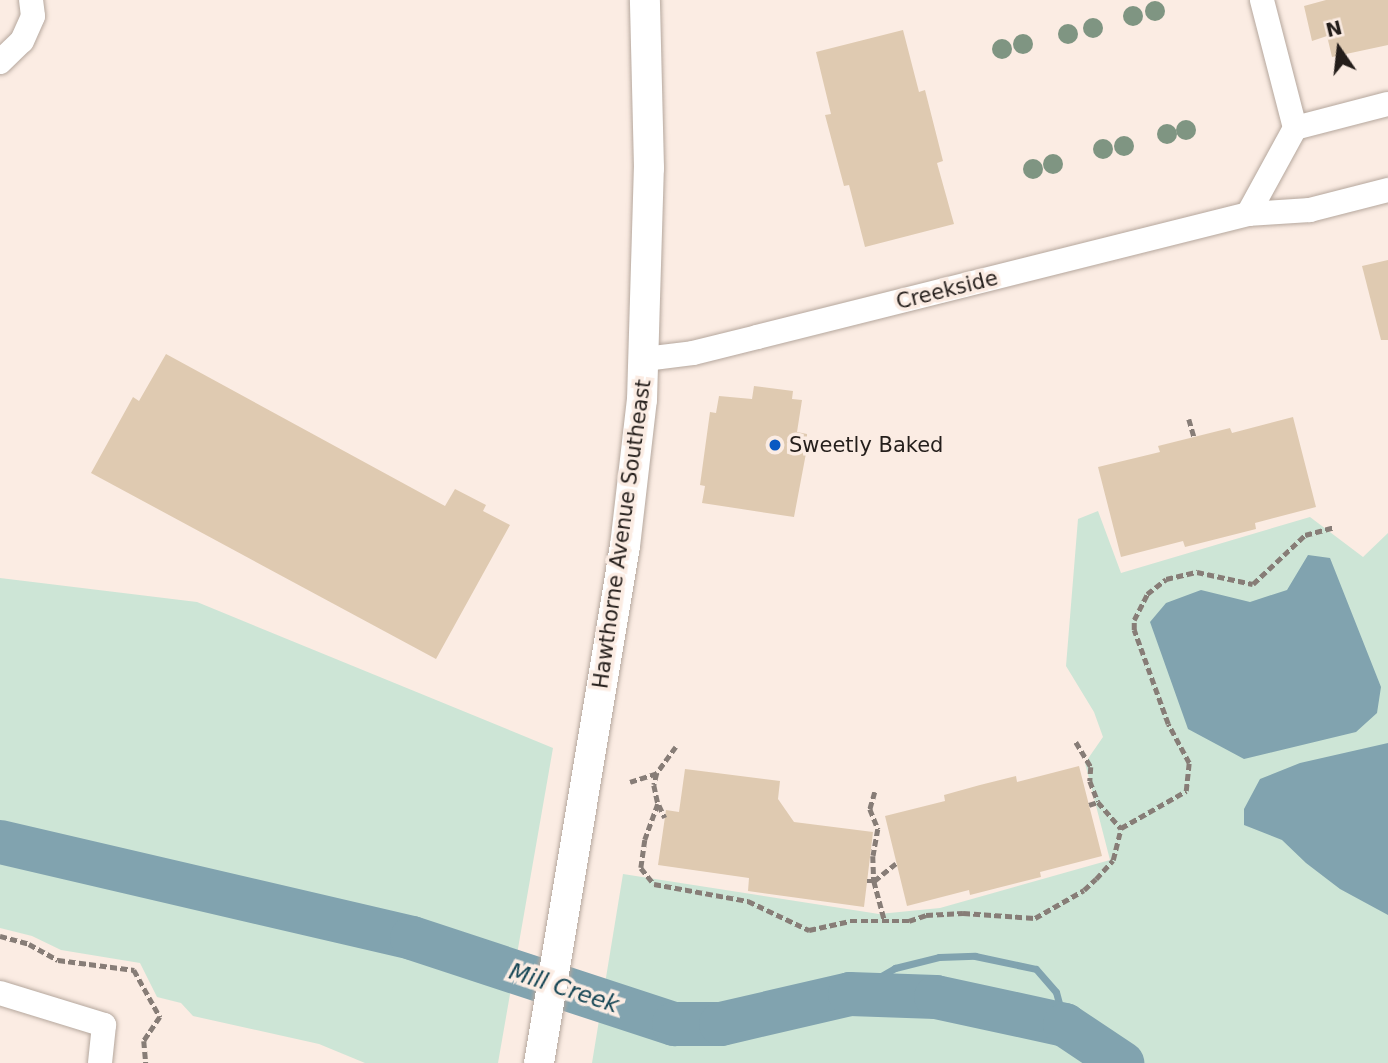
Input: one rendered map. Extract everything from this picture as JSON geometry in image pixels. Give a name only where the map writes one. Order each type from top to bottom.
[{"type":"main road","name":"Hawthorne Avenue Southeast","points":[[539,1063],[625,546],[645,359],[649,168],[645,0]]},
{"type":"street","points":[[0,62],[22,41],[33,16],[31,0]]},
{"type":"street","points":[[1248,215],[1295,128],[1262,0]]},
{"type":"street","points":[[1295,128],[1388,104]]},
{"type":"street","name":"Creekside","points":[[645,359],[692,352],[757,337],[1248,215],[1310,209],[1388,190]]},
{"type":"street","points":[[0,993],[104,1025],[100,1063]]},
{"type":"path","points":[[1189,418],[1194,437]]},
{"type":"path","points":[[658,804],[645,840],[641,868],[654,884],[748,901],[809,930],[850,921],[909,921],[926,915],[963,913],[1035,919],[1084,890],[1096,879],[1113,860],[1121,828],[1186,791],[1189,763],[1154,690],[1134,630],[1134,620],[1147,594],[1166,579],[1197,572],[1253,584],[1305,535],[1334,527]]},
{"type":"path","points":[[1076,742],[1091,767],[1090,782],[1098,802],[1121,828]]},
{"type":"path","points":[[664,818],[654,785],[657,774],[676,747]]},
{"type":"path","points":[[630,782],[657,774]]},
{"type":"path","points":[[876,792],[870,809],[878,829],[873,856],[874,881],[884,919]]},
{"type":"path","points":[[1089,805],[1098,802]]},
{"type":"path","points":[[867,881],[874,881],[897,863]]},
{"type":"path","points":[[0,936],[30,944],[58,960],[134,970],[160,1017],[144,1041],[146,1063]]},
{"type":"green space","points":[[1098,511],[1121,573],[1310,517],[1363,557],[1388,533],[1388,1063],[592,1063],[623,874],[879,914],[940,908],[1110,860],[1085,763],[1103,737],[1094,712],[1066,666],[1078,519]]},
{"type":"green space","points":[[0,578],[197,602],[553,748],[498,1063],[365,1063],[319,1044],[193,1016],[181,1003],[157,997],[140,963],[61,950],[32,936],[0,928]]},
{"type":"water","points":[[1308,555],[1330,558],[1381,687],[1377,713],[1356,732],[1244,759],[1188,729],[1150,622],[1166,603],[1201,590],[1250,602],[1287,590]]},
{"type":"water","points":[[1388,743],[1388,915],[1340,889],[1282,840],[1244,825],[1244,809],[1260,779],[1300,763]]},
{"type":"building","points":[[1326,0],[1388,0],[1388,45],[1332,57],[1327,36],[1312,41],[1304,6]]},
{"type":"building","points":[[903,30],[919,92],[925,90],[943,161],[937,163],[954,224],[865,247],[849,185],[844,186],[825,115],[831,114],[816,52]]},
{"type":"building","points":[[1388,260],[1388,340],[1381,340],[1362,266]]},
{"type":"building","points":[[166,354],[445,506],[455,489],[486,505],[483,511],[510,525],[436,659],[91,473],[133,397],[139,401]]},
{"type":"building","points":[[754,386],[793,391],[792,399],[802,400],[797,432],[807,434],[807,448],[794,517],[702,503],[705,486],[700,485],[710,412],[716,413],[719,396],[752,399]]},
{"type":"building","points":[[1293,417],[1316,507],[1255,523],[1256,529],[1185,547],[1183,541],[1121,557],[1098,467],[1160,452],[1158,446],[1230,428],[1232,433]]},
{"type":"building","points":[[1079,766],[1102,856],[1040,872],[1041,877],[970,895],[969,890],[907,906],[885,816],[945,801],[944,795],[980,785],[1016,776],[1017,782]]},
{"type":"building","points":[[685,769],[780,781],[778,799],[794,822],[873,832],[864,907],[748,891],[749,878],[658,865],[666,810],[679,812]]},
{"type":"waterway","name":"Mill Creek","points":[[0,842],[412,938],[674,1024],[721,1024],[850,994],[936,997],[1065,1025],[1122,1063]]},
{"type":"waterway","points":[[850,994],[895,968],[939,957],[975,956],[1036,969],[1056,992],[1065,1025]]},
{"type":"place","name":"Sweetly Baked","points":[[775,445]]}]
